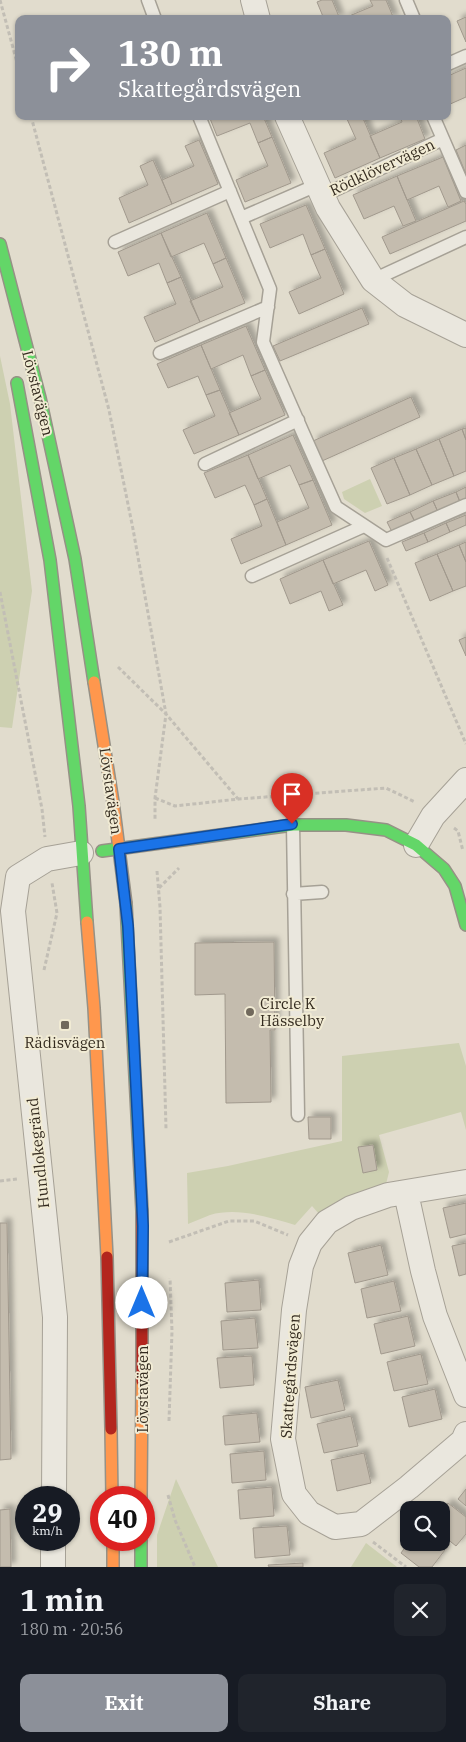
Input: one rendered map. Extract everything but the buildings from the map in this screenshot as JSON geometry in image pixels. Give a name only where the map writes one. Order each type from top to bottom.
[{"type":"street","points":[[253,0],[257,15]]},
{"type":"street","name":"Rödklövervägen","points":[[289,120],[328,208],[373,280],[405,305],[466,335]]},
{"type":"street","name":"Lövstavägen","points":[[0,244],[40,398],[75,560],[119,849],[128,926],[143,1226],[141,1486]]},
{"type":"street","name":"Lövstavägen","points":[[15,372],[50,560],[79,806],[80,854],[94,1008],[107,1232],[112,1486]]},
{"type":"street","points":[[416,845],[433,816],[466,780]]},
{"type":"street","points":[[80,854],[156,845],[292,824],[346,825],[386,830],[416,845],[444,869],[455,886],[466,925]]},
{"type":"street","name":"Hundlokegränd","points":[[54,1486],[55,1317],[13,911],[18,877],[47,859],[80,854]]},
{"type":"street","name":"Skattegårdsvägen","points":[[361,1524],[335,1527],[308,1513],[294,1494],[283,1439],[294,1310],[301,1266],[310,1242],[328,1222],[351,1208],[388,1195],[466,1182]]},
{"type":"street","points":[[406,1193],[435,1316],[466,1395]]},
{"type":"street","points":[[361,1524],[409,1487],[463,1441],[466,1434]]},
{"type":"street","points":[[53,1551],[53,1567]]},
{"type":"street","points":[[113,1551],[113,1567]]},
{"type":"street","points":[[141,1551],[141,1567]]},
{"type":"lane","points":[[148,0],[154,15]]},
{"type":"lane","points":[[406,0],[412,15]]},
{"type":"lane","points":[[451,63],[466,56]]},
{"type":"lane","points":[[200,120],[270,289],[263,342],[336,507],[386,540],[466,505]]},
{"type":"lane","name":"Rödklövervägen","points":[[435,120],[465,188]]},
{"type":"lane","name":"Rödklövervägen","points":[[241,218],[320,190],[443,139]]},
{"type":"lane","points":[[115,242],[230,191]]},
{"type":"lane","points":[[373,280],[466,237]]},
{"type":"lane","points":[[160,352],[268,307]]},
{"type":"lane","points":[[205,464],[298,420]]},
{"type":"lane","points":[[252,576],[364,526]]},
{"type":"lane","points":[[292,824],[298,1115]]},
{"type":"lane","points":[[294,894],[322,892]]},
{"type":"path","points":[[0,0],[15,55]]},
{"type":"path","points":[[32,120],[109,410],[133,529],[166,714],[155,798],[156,845]]},
{"type":"path","points":[[386,540],[387,560],[466,744]]},
{"type":"path","points":[[0,592],[42,809],[47,859],[57,913]]},
{"type":"path","points":[[113,663],[166,714],[239,799]]},
{"type":"path","points":[[169,1242],[229,1221],[254,1221],[310,1242]]},
{"type":"path","points":[[361,1524],[374,1543],[406,1567]]},
{"type":"green space","points":[[0,356],[10,404],[32,591],[12,728],[0,727]]},
{"type":"green space","points":[[370,479],[382,506],[365,513],[344,499],[342,492]]},
{"type":"green space","points":[[459,1043],[466,1066],[466,1130],[461,1112],[379,1135],[389,1172],[386,1184],[348,1196],[320,1215],[312,1206],[295,1225],[253,1214],[231,1212],[210,1215],[188,1224],[187,1173],[342,1141],[342,1056]]},
{"type":"green space","points":[[176,1479],[218,1567],[157,1567],[157,1535]]},
{"type":"green space","points":[[366,1543],[397,1567],[351,1567]]},
{"type":"traffic: fast","points":[[0,244],[40,398],[75,559],[94,682]]},
{"type":"traffic: fast","points":[[17,383],[50,560],[79,806],[87,922]]},
{"type":"traffic: fast","points":[[102,851],[293,825],[346,825],[386,830],[416,845],[444,869],[455,886],[466,925]]},
{"type":"traffic: fast","points":[[126,904],[142,1211]]},
{"type":"traffic: fast","points":[[141,1551],[141,1567]]},
{"type":"traffic: slow","points":[[94,682],[113,802],[126,904]]},
{"type":"traffic: slow","points":[[87,922],[94,1008],[107,1257]]},
{"type":"traffic: slow","points":[[141,1486],[142,1381]]},
{"type":"traffic: slow","points":[[111,1429],[112,1486]]},
{"type":"traffic: slow","points":[[113,1551],[113,1567]]},
{"type":"traffic: jam","points":[[142,1211],[142,1381]]},
{"type":"traffic: jam","points":[[107,1257],[111,1429]]},
{"type":"place","name":"Circle K Hässelby","points":[[250,1012]]},
{"type":"place","name":"Rädisvägen","points":[[65,1025]]},
{"type":"route","points":[[142,1303],[143,1226],[128,926],[119,849],[292,824]]}]
